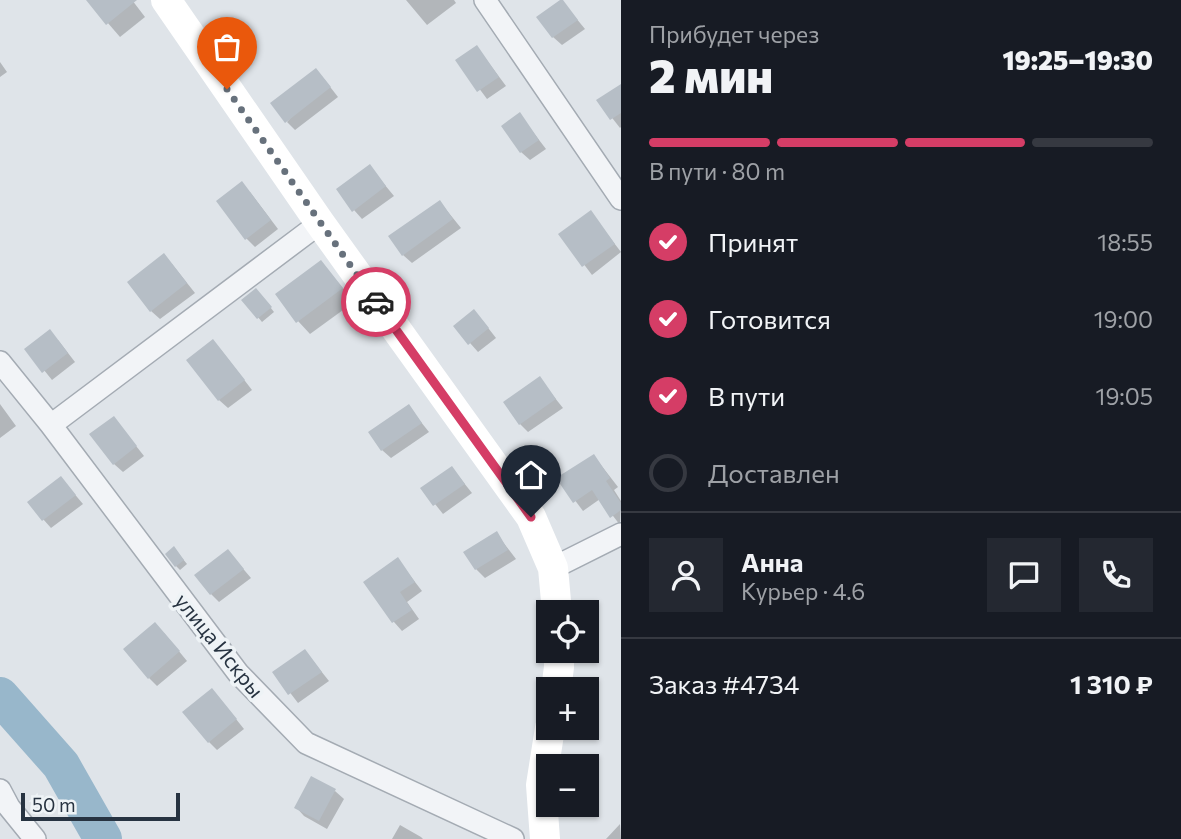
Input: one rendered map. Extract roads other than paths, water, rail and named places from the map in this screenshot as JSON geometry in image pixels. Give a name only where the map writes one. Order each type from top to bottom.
[{"type":"main road","points":[[166,0],[320,223],[531,517],[553,568],[556,600]]},
{"type":"main road","points":[[544,839],[541,785],[548,740]]},
{"type":"street","points":[[485,0],[621,198]]},
{"type":"street","points":[[51,425],[320,223]]},
{"type":"street","name":"улица Искры","points":[[0,362],[51,425],[238,673],[306,743],[513,839]]},
{"type":"street","points":[[553,568],[621,534]]},
{"type":"street","points":[[0,790],[9,807],[35,839]]},
{"type":"waterway","points":[[0,696],[61,765],[103,839]]}]
